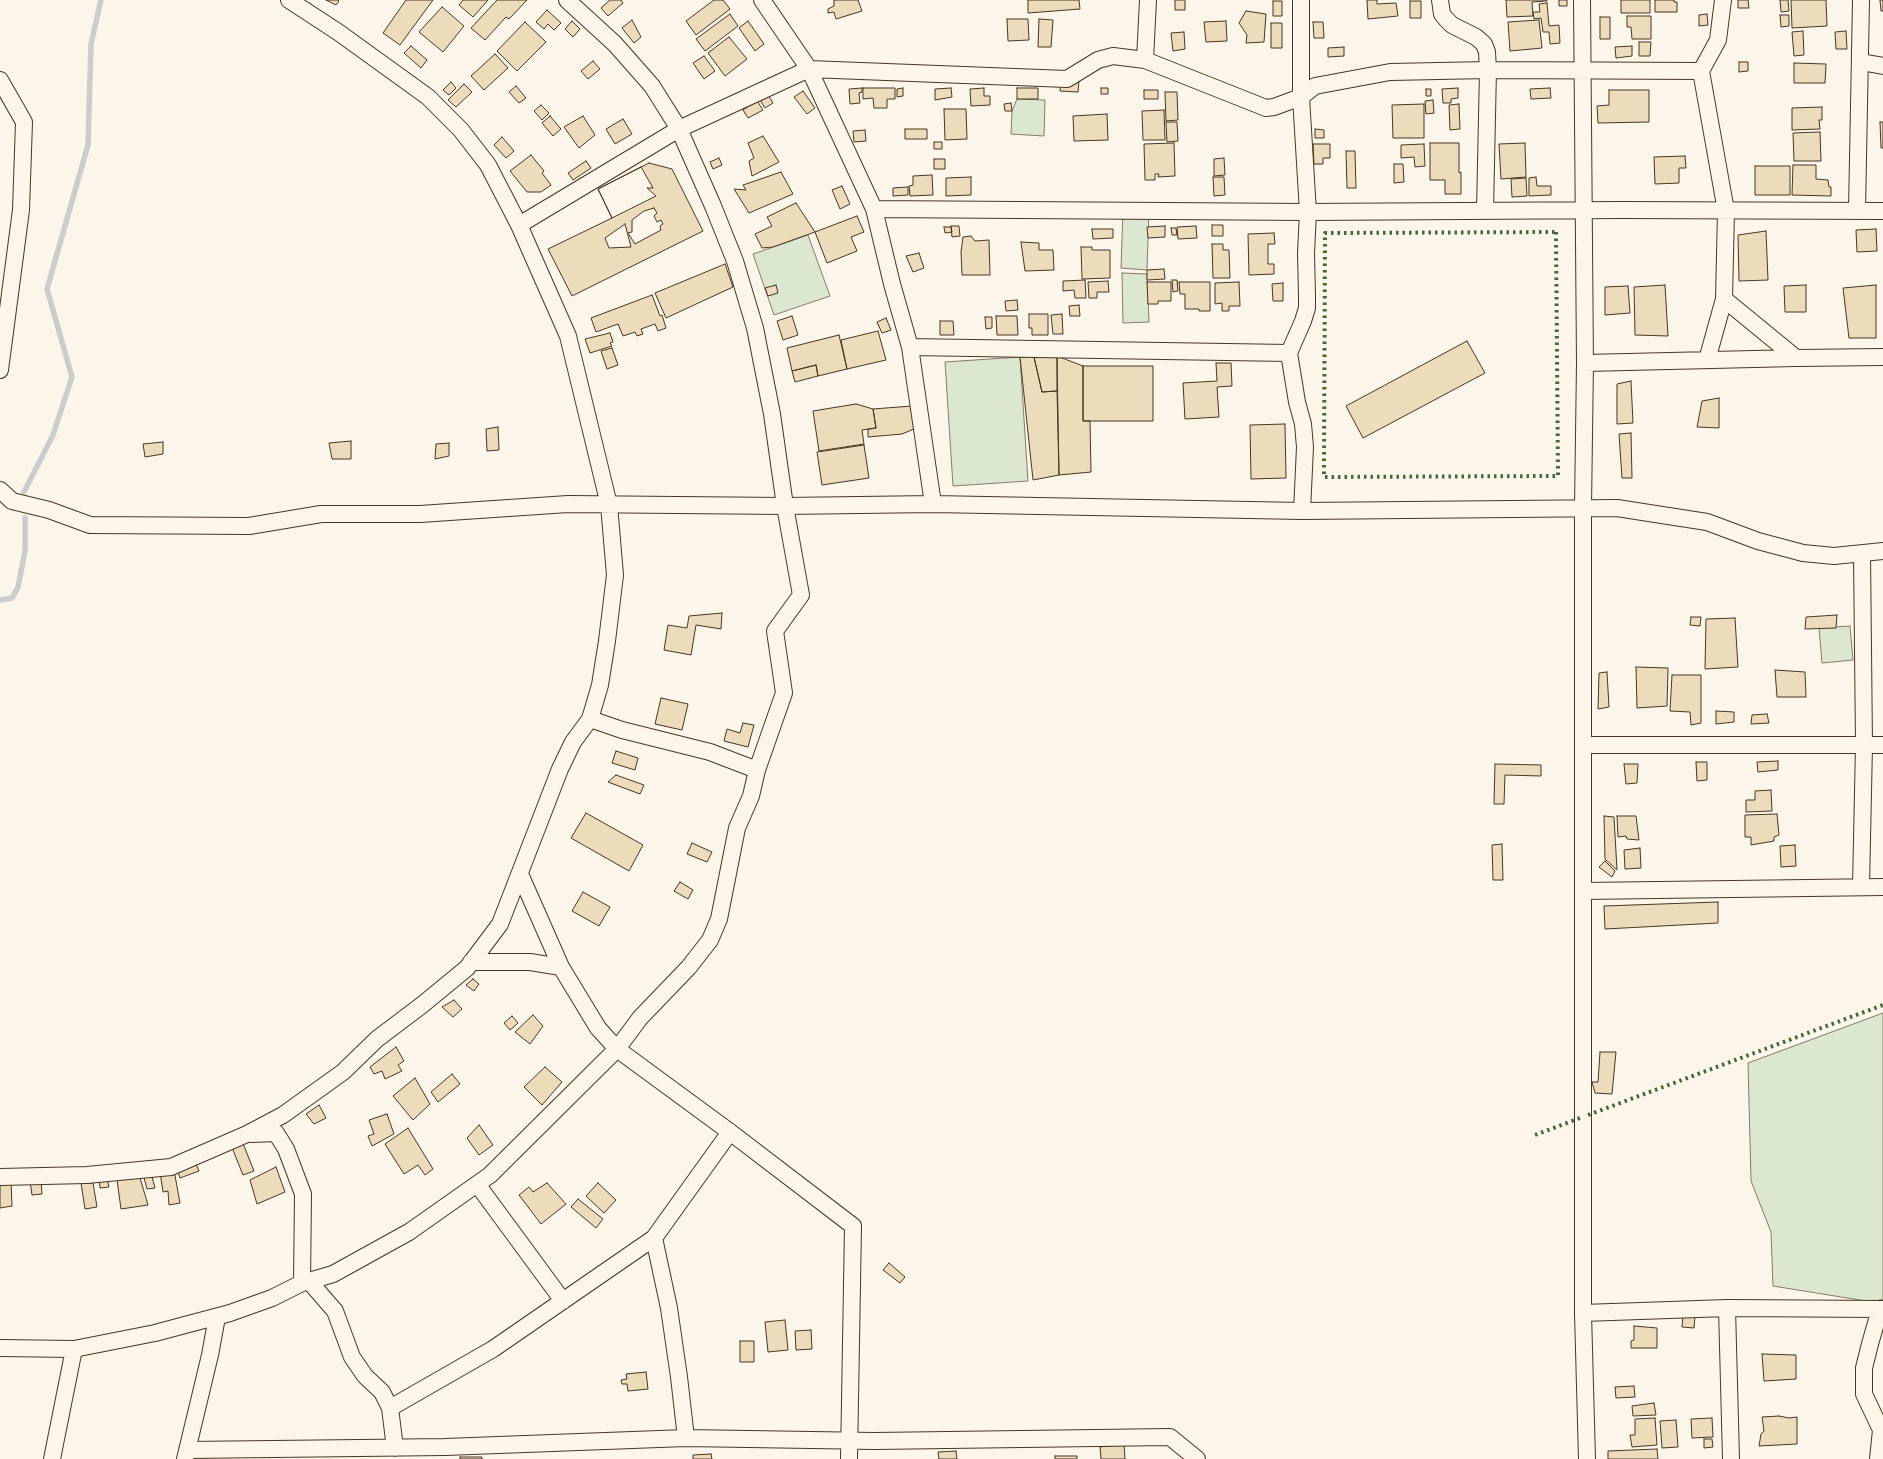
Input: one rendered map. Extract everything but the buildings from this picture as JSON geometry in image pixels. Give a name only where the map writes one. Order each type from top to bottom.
[{"type":"street","points":[[0,1177],[87,1175],[171,1166],[247,1134],[283,1116],[343,1072],[376,1039],[422,1005],[471,962],[500,924],[560,769],[573,742],[590,719],[600,685],[615,575],[609,505],[568,336],[519,225],[488,165],[461,130],[428,97],[338,32],[289,0]]},
{"type":"street","points":[[0,1348],[74,1349],[155,1333],[217,1317],[272,1298],[306,1282],[332,1274],[409,1232],[490,1175],[617,1049],[640,1018],[689,967],[710,940],[719,919],[737,828],[751,796],[757,770],[784,693],[775,631],[801,594],[785,506],[772,414],[755,328],[731,252],[679,129],[652,86],[615,44],[568,0]]},
{"type":"street","points":[[762,0],[809,69],[874,209],[892,284],[910,347],[933,504]]},
{"type":"street","points":[[1145,60],[1148,0]]},
{"type":"street","points":[[1301,0],[1301,97],[1308,212],[1307,308],[1289,353],[1297,402],[1303,424],[1305,446],[1302,511]]},
{"type":"street","points":[[1440,0],[1442,14],[1446,19],[1476,37],[1484,44],[1487,52],[1485,211]]},
{"type":"street","points":[[1582,0],[1582,211],[1585,363],[1583,507],[1583,1313],[1588,1459]]},
{"type":"street","points":[[1707,360],[1724,299],[1726,211],[1701,71],[1718,40],[1722,0]]},
{"type":"street","points":[[1857,211],[1861,0]]},
{"type":"street","points":[[519,225],[679,129],[809,69],[1067,79],[1098,60],[1114,56],[1145,60],[1266,108],[1301,97],[1315,86],[1390,72],[1488,70],[1701,71]]},
{"type":"street","points":[[1861,62],[1883,66]]},
{"type":"street","points":[[0,80],[24,122],[21,210],[0,370]]},
{"type":"street","points":[[874,209],[1308,212],[1883,211]]},
{"type":"street","points":[[1724,299],[1796,358]]},
{"type":"street","points":[[910,347],[1289,353]]},
{"type":"street","points":[[1585,363],[1883,357]]},
{"type":"street","points":[[0,490],[12,502],[48,510],[90,525],[249,526],[321,514],[420,514],[568,504],[785,506],[933,504],[1302,511],[1617,508],[1707,522],[1758,541],[1803,553],[1834,556],[1883,550]]},
{"type":"street","points":[[1861,887],[1864,745],[1862,554]]},
{"type":"street","points":[[590,719],[622,730],[710,752],[757,770]]},
{"type":"street","points":[[1583,745],[1883,745]]},
{"type":"street","points":[[520,874],[561,967],[598,1028],[617,1049],[853,1226],[849,1459]]},
{"type":"street","points":[[1583,891],[1883,887]]},
{"type":"street","points":[[471,962],[530,962],[561,967]]},
{"type":"street","points":[[390,1408],[493,1348],[654,1238],[730,1132]]},
{"type":"street","points":[[247,1134],[276,1133],[286,1149],[303,1194],[306,1282],[335,1311],[352,1357],[365,1376],[382,1392],[390,1408],[395,1448]]},
{"type":"street","points":[[477,1184],[563,1301]]},
{"type":"street","points":[[654,1238],[669,1308],[686,1438]]},
{"type":"street","points":[[1583,1313],[1728,1308],[1882,1309],[1864,1368],[1864,1394],[1881,1430],[1878,1459]]},
{"type":"street","points":[[1728,1308],[1731,1459]]},
{"type":"street","points":[[217,1317],[210,1355],[186,1454],[686,1438],[874,1441],[1170,1437],[1197,1459]]},
{"type":"street","points":[[52,1459],[74,1349]]},
{"type":"green space","points":[[1017,99],[1045,100],[1044,136],[1011,134],[1012,111]]},
{"type":"green space","points":[[1123,211],[1149,211],[1147,270],[1121,268]]},
{"type":"green space","points":[[808,235],[830,296],[774,315],[753,254]]},
{"type":"green space","points":[[1122,273],[1147,274],[1149,322],[1123,323]]},
{"type":"green space","points":[[1020,357],[1028,481],[953,486],[945,362]]},
{"type":"green space","points":[[1850,626],[1853,660],[1822,663],[1819,628]]},
{"type":"green space","points":[[1883,1013],[1883,1299],[1872,1302],[1773,1286],[1771,1232],[1751,1181],[1748,1063]]},
{"type":"waterway","points":[[24,492],[53,435],[72,377],[47,289],[88,145],[91,44],[101,0]]},
{"type":"waterway","points":[[0,600],[12,598],[18,587],[25,551],[25,518]]},
{"type":"hedge","points":[[1556,232],[1558,476],[1324,477],[1325,233],[1556,232]]},
{"type":"hedge","points":[[1588,1115],[1883,1005]]},
{"type":"hedge","points":[[1535,1135],[1580,1118]]}]
